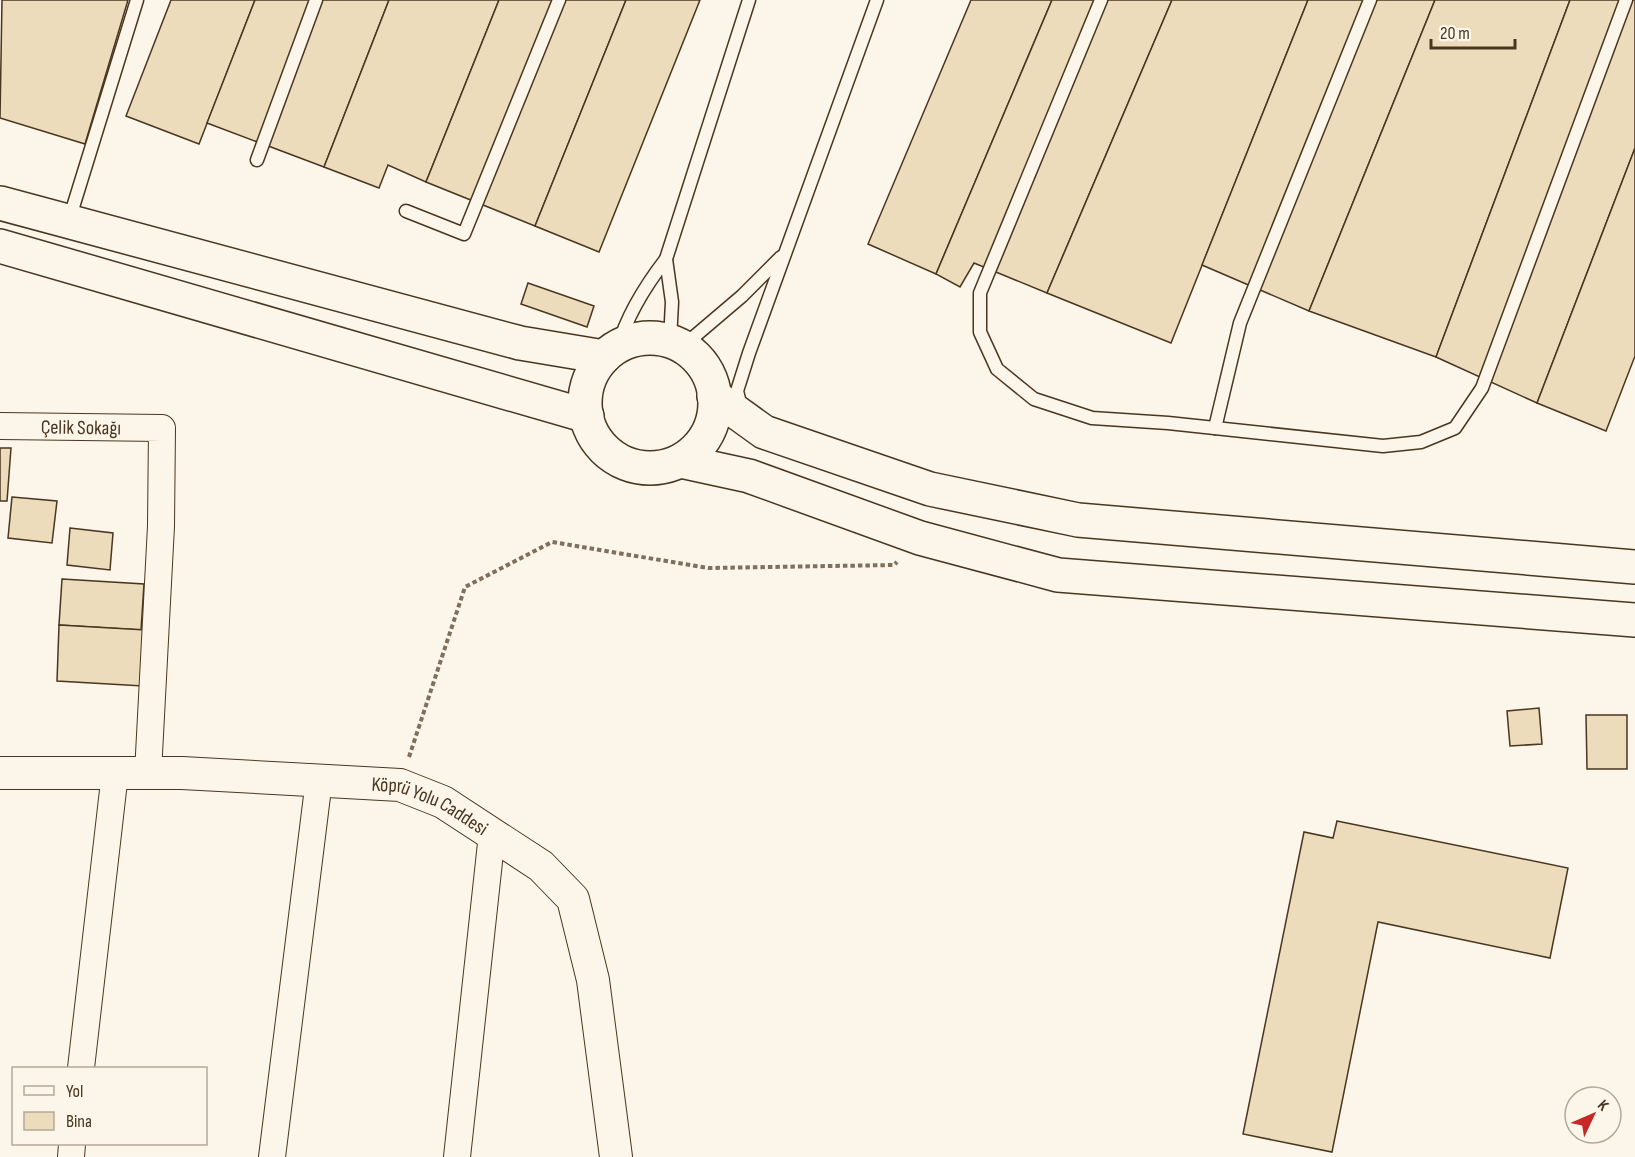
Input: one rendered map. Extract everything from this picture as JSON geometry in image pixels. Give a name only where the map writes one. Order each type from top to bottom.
[{"type":"main road","points":[[0,203],[68,224],[520,343],[611,352]]},
{"type":"main road","points":[[0,246],[587,416]]},
{"type":"main road","points":[[650,338],[676,344],[704,366],[713,385],[715,407],[710,429],[698,448],[680,461],[659,468],[636,467],[615,459],[598,443],[588,426],[587,385],[596,366],[611,352],[629,341],[650,338]]},
{"type":"main road","points":[[714,396],[753,426],[930,489],[1078,520],[1635,567]]},
{"type":"main road","points":[[680,461],[749,476],[921,538],[1058,575],[1635,620]]},
{"type":"street","name":"Çelik Sokağı","points":[[0,426],[162,428],[161,526],[148,773]]},
{"type":"street","name":"Köprü Yolu Caddesi","points":[[0,773],[115,772],[400,785],[443,802],[541,866],[573,899],[593,980],[616,1157]]},
{"type":"street","points":[[81,1067],[115,772]]},
{"type":"street","points":[[272,1157],[319,780]]},
{"type":"street","points":[[457,1157],[492,834]]},
{"type":"lane","points":[[68,224],[137,0]]},
{"type":"lane","points":[[257,160],[316,0]]},
{"type":"lane","points":[[406,211],[464,234],[559,0]]},
{"type":"lane","points":[[611,352],[646,286],[666,259],[748,0]]},
{"type":"lane","points":[[753,426],[742,410],[737,391],[782,256],[877,0]]},
{"type":"lane","points":[[1101,0],[980,293],[980,332],[997,369],[1034,399],[1092,418],[1215,428],[1383,446],[1421,442],[1455,428],[1482,388],[1626,0]]},
{"type":"lane","points":[[1215,428],[1240,322],[1370,0]]},
{"type":"lane","points":[[676,344],[742,296],[782,256]]},
{"type":"lane","points":[[666,259],[676,344]]},
{"type":"path","points":[[400,785],[465,587],[552,542],[708,568],[894,565],[921,538]]},
{"type":"building","points":[[2,0],[128,0],[85,144],[0,118]]},
{"type":"building","points":[[171,0],[255,0],[199,144],[126,116]]},
{"type":"building","points":[[255,0],[389,0],[324,167],[207,123]]},
{"type":"building","points":[[389,0],[499,0],[426,182],[388,165],[379,188],[324,167]]},
{"type":"building","points":[[499,0],[626,0],[535,226],[426,182]]},
{"type":"building","points":[[626,0],[700,0],[599,252],[535,226]]},
{"type":"building","points":[[971,0],[1052,0],[936,274],[868,244]]},
{"type":"building","points":[[1052,0],[1172,0],[1047,293],[974,263],[960,287],[936,274]]},
{"type":"building","points":[[1172,0],[1308,0],[1171,343],[1047,293]]},
{"type":"building","points":[[1308,0],[1435,0],[1309,311],[1202,265]]},
{"type":"building","points":[[1435,0],[1570,0],[1436,357],[1309,311]]},
{"type":"building","points":[[1570,0],[1635,0],[1635,148],[1537,403],[1436,357]]},
{"type":"building","points":[[1635,148],[1635,356],[1606,431],[1537,403]]},
{"type":"building","points":[[528,283],[594,306],[587,327],[521,304]]},
{"type":"building","points":[[0,448],[11,448],[7,501],[0,501]]},
{"type":"building","points":[[12,497],[57,501],[52,543],[8,538]]},
{"type":"building","points":[[70,528],[113,533],[110,570],[67,565]]},
{"type":"building","points":[[62,579],[144,584],[141,630],[59,625]]},
{"type":"building","points":[[59,625],[146,630],[143,686],[57,681]]},
{"type":"building","points":[[1539,708],[1542,744],[1510,746],[1507,711]]},
{"type":"building","points":[[1586,715],[1627,715],[1627,769],[1587,769]]},
{"type":"building","points":[[1337,821],[1568,868],[1550,958],[1378,922],[1332,1152],[1243,1134],[1304,832],[1333,838]]}]
